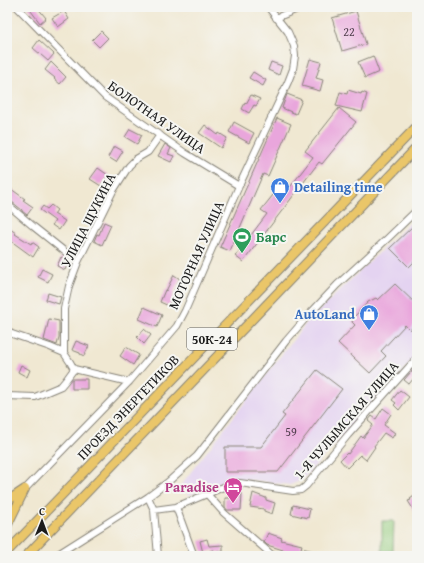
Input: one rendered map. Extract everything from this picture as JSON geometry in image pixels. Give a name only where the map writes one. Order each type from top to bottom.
[{"type":"main road","name":"ПРОЕЗД ЭНЕРГЕТИКОВ","points":[[7,552],[417,126]]},
{"type":"main road","name":"ПРОЕЗД ЭНЕРГЕТИКОВ","points":[[26,556],[417,146]]},
{"type":"main road","points":[[7,501],[25,489]]},
{"type":"main road","points":[[7,526],[25,489]]},
{"type":"street","name":"БОЛОТНАЯ УЛИЦА","points":[[17,7],[106,97],[185,153],[239,186]]},
{"type":"street","name":"МОТОРНАЯ УЛИЦА","points":[[25,489],[129,382],[177,326],[185,311],[239,186],[288,82],[292,69],[295,56],[294,46],[288,32],[268,7]]},
{"type":"street","points":[[276,18],[302,7]]},
{"type":"street","name":"УЛИЦА ЩУКИНА","points":[[64,353],[64,310],[69,286],[78,262],[113,191],[129,166],[148,152],[160,135]]},
{"type":"street","points":[[7,204],[78,262]]},
{"type":"street","points":[[55,556],[148,497],[168,482],[197,456],[281,347],[305,319],[337,285],[417,210]]},
{"type":"street","points":[[7,331],[64,353],[74,369],[129,382]]},
{"type":"street","name":"1-Я ЧУЛЫМСКАЯ УЛИЦА","points":[[154,510],[176,507],[233,483],[293,491],[301,490],[417,358]]},
{"type":"street","points":[[7,396],[35,397],[61,386],[74,369]]},
{"type":"street","points":[[207,494],[234,522],[272,554],[278,556]]},
{"type":"street","points":[[148,497],[154,510],[158,556]]},
{"type":"street","points":[[176,507],[194,556]]},
{"type":"shaded area","points":[[417,216],[417,355],[302,480],[290,485],[248,479],[232,479],[189,495],[180,486],[307,322]]},
{"type":"green space","points":[[382,521],[394,521],[393,551],[382,551]]},
{"type":"building","points":[[28,7],[37,7],[46,18],[40,23]]},
{"type":"building","points":[[64,11],[69,19],[58,27],[52,18]]},
{"type":"building","points":[[356,11],[366,44],[342,51],[332,18]]},
{"type":"building","points":[[101,31],[108,38],[99,47],[92,40]]},
{"type":"building","points":[[39,40],[54,54],[48,61],[33,48]]},
{"type":"building","points":[[373,56],[379,72],[365,78],[358,62]]},
{"type":"building","points":[[310,59],[321,62],[316,78],[323,80],[320,91],[302,86]]},
{"type":"building","points":[[51,62],[66,77],[60,84],[45,70]]},
{"type":"building","points":[[271,62],[282,66],[279,75],[268,70]]},
{"type":"building","points":[[253,72],[266,80],[263,86],[249,78]]},
{"type":"building","points":[[348,90],[361,94],[362,92],[367,94],[362,112],[336,106],[340,92],[347,94]]},
{"type":"building","points":[[287,94],[302,100],[296,114],[282,108]]},
{"type":"building","points":[[251,95],[260,99],[249,113],[242,109]]},
{"type":"building","points":[[339,108],[356,122],[322,164],[319,162],[243,262],[235,256],[267,214],[261,210],[277,190],[284,195],[313,157],[305,151]]},
{"type":"building","points":[[277,118],[291,124],[268,176],[263,174],[230,251],[220,247]]},
{"type":"building","points":[[234,122],[254,133],[249,143],[229,132]]},
{"type":"building","points":[[205,125],[218,135],[219,133],[227,138],[221,148],[199,133]]},
{"type":"building","points":[[130,129],[142,135],[137,144],[125,137]]},
{"type":"building","points":[[165,144],[171,148],[168,154],[174,156],[171,162],[158,156]]},
{"type":"building","points":[[114,146],[123,151],[116,162],[108,157]]},
{"type":"building","points":[[98,168],[108,175],[101,186],[90,179]]},
{"type":"building","points":[[7,186],[33,207],[27,215],[7,198]]},
{"type":"building","points":[[51,205],[57,210],[54,214],[65,221],[59,230],[52,225],[55,221],[40,210],[43,206],[47,209]]},
{"type":"building","points":[[104,222],[111,225],[102,245],[94,241],[97,234],[99,235]]},
{"type":"building","points":[[413,226],[417,230],[417,259],[409,267],[390,248]]},
{"type":"building","points":[[10,229],[31,244],[32,242],[39,247],[33,257],[7,238],[7,234]]},
{"type":"building","points":[[61,257],[69,261],[65,270],[57,266]]},
{"type":"building","points":[[42,269],[52,274],[48,282],[38,277]]},
{"type":"building","points":[[174,275],[180,279],[169,306],[160,302]]},
{"type":"building","points":[[395,284],[417,305],[417,322],[410,330],[405,325],[381,351],[386,356],[370,373],[338,343],[355,325],[352,322],[354,317],[368,302],[376,298],[378,300]]},
{"type":"building","points":[[48,293],[61,297],[59,304],[46,300]]},
{"type":"building","points":[[144,307],[162,315],[157,327],[139,319]]},
{"type":"building","points":[[49,319],[59,321],[59,337],[57,345],[44,340]]},
{"type":"building","points":[[144,329],[151,335],[144,344],[137,337]]},
{"type":"building","points":[[76,341],[89,346],[84,356],[72,350]]},
{"type":"building","points":[[126,347],[139,355],[133,365],[120,356]]},
{"type":"building","points":[[21,365],[30,370],[27,377],[18,372]]},
{"type":"building","points":[[417,365],[417,381],[414,378],[409,384],[404,380]]},
{"type":"building","points":[[317,370],[342,389],[278,472],[225,472],[225,447],[261,447],[285,416],[282,414]]},
{"type":"building","points":[[72,379],[87,379],[87,389],[72,389]]},
{"type":"building","points":[[400,390],[409,397],[399,410],[394,405],[396,403],[392,400]]},
{"type":"building","points":[[383,408],[391,414],[384,425],[395,433],[392,438],[384,433],[366,460],[360,455],[347,468],[340,460],[347,453],[348,454],[361,436],[363,438],[373,425],[368,421],[372,416],[376,419]]},
{"type":"building","name":"Paradise","points":[[236,492],[242,493],[241,510],[227,510],[225,507],[225,498],[235,498]]},
{"type":"building","points":[[253,493],[275,503],[272,514],[264,511],[264,509],[250,507]]},
{"type":"building","points":[[417,494],[417,515],[408,501]]},
{"type":"building","points":[[293,505],[310,509],[308,518],[291,514]]},
{"type":"building","points":[[268,533],[282,538],[281,540],[302,545],[301,548],[314,551],[313,556],[304,556],[283,551],[267,545],[264,542]]},
{"type":"building","points":[[207,539],[209,546],[223,545],[223,552],[214,552],[214,550],[203,553],[200,541]]},
{"type":"place","name":"Detailing time","points":[[280,204]]},
{"type":"place","name":"Барс","points":[[242,254]]},
{"type":"place","name":"AutoLand","points":[[369,331]]},
{"type":"place","name":"Paradise","points":[[233,504]]}]
